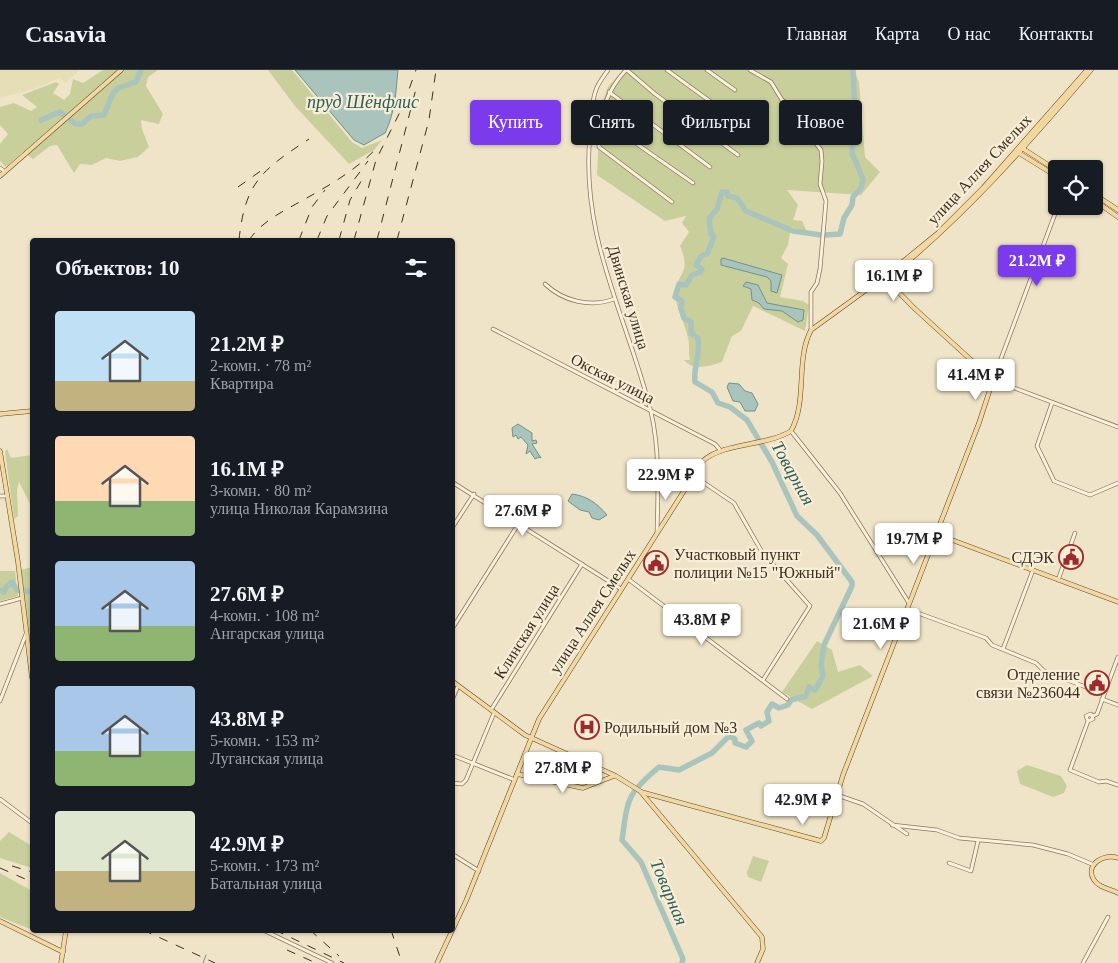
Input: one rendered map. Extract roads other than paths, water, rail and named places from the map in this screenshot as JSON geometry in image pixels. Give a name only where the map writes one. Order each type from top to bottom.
[{"type":"main road","points":[[0,176],[121,70]]},
{"type":"main road","name":"улица Аллея Смелых","points":[[811,330],[884,277],[954,217],[1019,150],[1087,70]]},
{"type":"main road","points":[[1019,150],[1091,70]]},
{"type":"main road","points":[[1019,150],[1048,166]]},
{"type":"main road","points":[[1019,150],[1048,170]]},
{"type":"main road","points":[[1103,200],[1118,210]]},
{"type":"main road","points":[[1103,206],[1118,217]]},
{"type":"main road","points":[[640,792],[823,840],[838,795],[993,380],[884,277]]},
{"type":"main road","points":[[791,430],[799,413],[806,343],[811,330]]},
{"type":"main road","points":[[0,414],[30,411]]},
{"type":"main road","name":"улица Аллея Смелых","points":[[455,925],[479,871],[543,710],[694,476],[708,456],[760,442],[791,430]]},
{"type":"main road","points":[[0,451],[30,663]]},
{"type":"main road","points":[[936,534],[1118,602]]},
{"type":"main road","points":[[455,684],[525,734],[633,785],[651,803],[763,941],[757,963]]},
{"type":"main road","points":[[606,771],[607,777]]},
{"type":"main road","points":[[517,774],[583,788],[607,777],[616,776]]},
{"type":"main road","points":[[651,803],[657,796]]},
{"type":"main road","points":[[1118,858],[1106,856],[1098,859],[1092,874],[1095,881],[1118,893]]},
{"type":"main road","points":[[0,921],[64,952]]},
{"type":"main road","points":[[61,963],[66,933]]},
{"type":"main road","name":"улица Аллея Смелых","points":[[438,963],[451,933]]},
{"type":"street","name":"Двинская улица","points":[[608,70],[596,90],[589,142],[589,180],[595,226],[614,300],[650,410],[656,448],[657,534]]},
{"type":"street","points":[[607,100],[609,92],[626,70],[655,94],[738,155]]},
{"type":"street","points":[[667,70],[708,100]]},
{"type":"street","points":[[707,70],[735,90]]},
{"type":"street","points":[[750,70],[771,82],[782,100],[793,107],[800,123],[821,150],[820,184],[826,201],[820,269],[817,283],[811,292],[811,330]]},
{"type":"street","points":[[609,92],[710,167]]},
{"type":"street","points":[[599,145],[599,147],[672,202]]},
{"type":"street","points":[[639,145],[693,183]]},
{"type":"street","points":[[0,168],[4,171]]},
{"type":"street","points":[[1055,215],[993,380],[1118,427]]},
{"type":"street","points":[[545,284],[554,292],[586,304],[604,303],[614,300]]},
{"type":"street","name":"Окская улица","points":[[493,329],[715,444],[721,451]]},
{"type":"street","points":[[1052,403],[1037,446],[1054,481],[1090,495],[1118,484]]},
{"type":"street","points":[[791,430],[840,492],[910,603]]},
{"type":"street","points":[[694,476],[734,503],[762,552],[810,606],[763,680]]},
{"type":"street","points":[[455,484],[621,589]]},
{"type":"street","points":[[455,523],[474,494]]},
{"type":"street","points":[[0,496],[6,496]]},
{"type":"street","points":[[455,624],[519,523]]},
{"type":"street","points":[[1058,580],[1075,533]]},
{"type":"street","name":"Клинская улица","points":[[455,783],[462,784],[466,780],[492,712],[582,564]]},
{"type":"street","points":[[1003,649],[1033,570]]},
{"type":"street","points":[[628,579],[787,699]]},
{"type":"street","points":[[0,604],[22,598]]},
{"type":"street","points":[[908,609],[986,638],[992,645],[1036,663],[1044,671],[1104,694]]},
{"type":"street","points":[[0,702],[26,634]]},
{"type":"street","points":[[1118,657],[1097,714],[1093,716],[1092,720],[1088,721],[1070,770],[1099,782],[1106,781],[1118,785]]},
{"type":"street","points":[[455,693],[458,686]]},
{"type":"street","points":[[1102,699],[1118,705]]},
{"type":"street","points":[[455,756],[515,780]]},
{"type":"street","points":[[838,795],[862,804],[907,834]]},
{"type":"street","points":[[0,799],[30,822]]},
{"type":"street","points":[[892,825],[937,830],[951,836],[978,841],[1050,848],[1094,865]]},
{"type":"street","points":[[949,863],[971,871],[978,841]]},
{"type":"street","points":[[455,856],[479,871]]},
{"type":"street","points":[[1083,963],[1108,917]]},
{"type":"street","points":[[269,933],[332,963]]},
{"type":"water","name":"пруд Шёнфлис","points":[[295,70],[398,70],[393,110],[385,133],[364,145],[354,140]]},
{"type":"water","points":[[721,259],[782,275],[777,293],[771,291],[771,281],[767,277],[721,265]]},
{"type":"water","points":[[746,282],[758,285],[767,303],[804,310],[803,320],[798,322],[782,311],[764,309],[759,303],[752,300],[751,289],[743,286]]},
{"type":"water","points":[[729,383],[739,384],[745,391],[752,393],[758,404],[755,411],[745,411],[740,402],[733,401],[727,387]]},
{"type":"water","points":[[518,424],[532,433],[532,441],[536,440],[537,443],[532,444],[541,458],[535,459],[530,451],[526,454],[528,445],[521,437],[518,439],[516,435],[513,437],[512,428]]},
{"type":"water","points":[[572,494],[582,496],[591,501],[607,515],[599,520],[592,518],[589,512],[580,510],[568,501]]},
{"type":"waterway","points":[[41,120],[60,112],[76,124],[82,124],[91,116],[104,115],[113,93],[118,88],[136,82],[141,70]]},
{"type":"waterway","name":"Товарная","points":[[825,235],[840,234],[844,218],[852,205],[853,197],[861,188],[863,179],[852,153],[855,116],[853,70]]},
{"type":"waterway","name":"Товарная","points":[[682,963],[683,959],[641,862],[622,840],[630,798],[640,784],[659,767],[679,770],[712,753],[729,736],[735,739],[735,743],[746,747],[752,741],[746,730],[759,723],[761,726],[769,721],[767,712],[772,704],[779,708],[788,705],[791,700],[806,696],[809,687],[815,690],[823,676],[821,665],[824,645],[852,586],[852,582],[817,535],[797,516],[772,462],[747,420],[730,407],[718,403],[712,392],[695,382],[699,349],[698,338],[691,333],[691,322],[684,318],[681,308],[682,301],[675,297],[679,284],[686,285],[692,275],[701,272],[702,269],[696,265],[701,256],[707,254],[714,237],[711,234],[709,219],[717,209],[722,192],[727,192],[728,196],[737,198],[746,211],[793,231],[821,235]]},
{"type":"waterway","points":[[0,590],[4,592],[6,587],[12,582],[17,590],[30,592]]},
{"type":"waterway","points":[[203,963],[206,955]]},
{"type":"railway","points":[[355,238],[376,160],[403,106],[416,70]]},
{"type":"railway","points":[[398,238],[429,120],[436,70]]},
{"type":"railway","points":[[378,238],[417,85]]},
{"type":"railway","points":[[239,238],[246,204],[251,191],[259,179],[279,160],[309,139]]},
{"type":"railway","points":[[251,238],[267,221],[345,175],[379,145]]},
{"type":"railway","points":[[318,238],[327,216],[368,161]]},
{"type":"railway","points":[[238,187],[262,170]]},
{"type":"railway","points":[[340,238],[350,200],[363,178]]},
{"type":"railway","points":[[300,238],[312,207],[325,190]]},
{"type":"railway","points":[[12,866],[30,871]]},
{"type":"railway","points":[[0,868],[30,881]]},
{"type":"railway","points":[[150,933],[215,963]]},
{"type":"railway","points":[[281,933],[344,963]]},
{"type":"railway","points":[[313,933],[339,956]]},
{"type":"railway","points":[[392,933],[402,963]]},
{"type":"railway","points":[[287,950],[316,963]]},
{"type":"place","name":"СДЭК","points":[[1071,557]]},
{"type":"place","name":"Участковый пункт полиции №15 \"Южный\"","points":[[656,563]]},
{"type":"place","name":"Отделение связи №236044","points":[[1097,683]]},
{"type":"place","name":"Родильный дом №3","points":[[587,727]]}]
